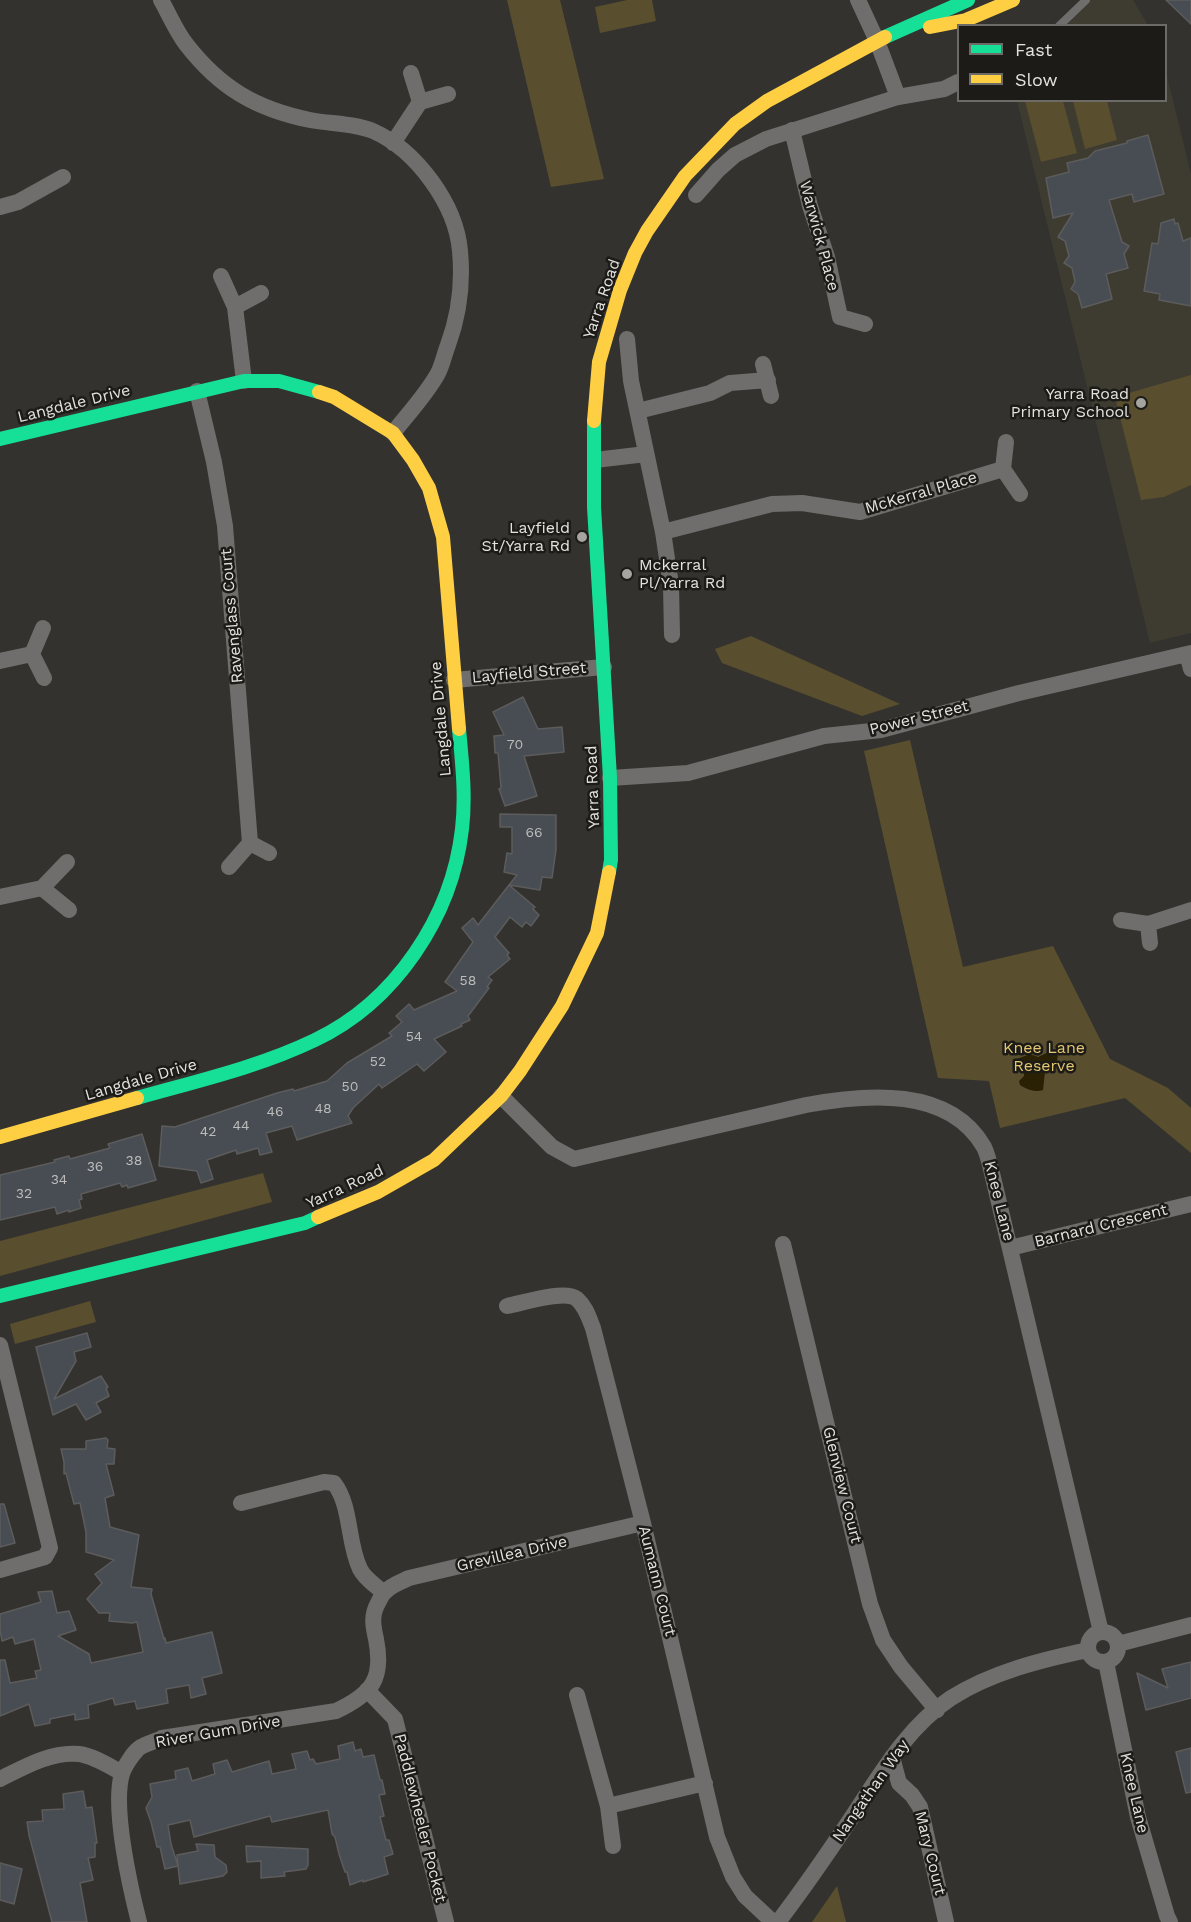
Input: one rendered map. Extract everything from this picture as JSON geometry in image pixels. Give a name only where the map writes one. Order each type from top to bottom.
[{"type":"main road","name":"Yarra Road","points":[[0,1296],[305,1223],[378,1192],[434,1160],[481,1118],[501,1096],[562,1006],[597,933],[611,860],[610,778],[594,507],[594,405],[599,362],[620,290],[647,231],[685,176],[735,124],[792,86],[877,41],[968,0]]},
{"type":"main road","name":"Yarra Road","points":[[894,34],[966,20],[1013,0]]},
{"type":"main road","name":"Langdale Drive","points":[[0,439],[244,381],[279,381],[334,397],[393,434],[413,460],[429,488],[440,520],[464,808],[458,851],[450,884],[437,917],[415,953],[391,983],[335,1030],[259,1063],[0,1137]]},
{"type":"street","points":[[161,0],[184,42],[216,78],[251,102],[277,112],[372,130],[413,158],[429,177],[442,198],[460,250],[460,296],[452,334],[438,374],[393,434]]},
{"type":"street","points":[[858,0],[877,41],[898,97]]},
{"type":"street","points":[[411,73],[420,102]]},
{"type":"street","points":[[696,195],[735,155],[766,139],[898,97],[944,89],[957,82]]},
{"type":"street","points":[[393,143],[420,102],[448,94]]},
{"type":"street","name":"Warwick Place","points":[[792,130],[840,317],[865,324]]},
{"type":"street","points":[[0,207],[18,202],[63,177]]},
{"type":"street","points":[[221,276],[235,307],[244,381]]},
{"type":"street","points":[[235,307],[261,294]]},
{"type":"street","points":[[627,339],[631,381],[663,532],[671,585],[672,635]]},
{"type":"street","points":[[638,411],[710,393],[730,383],[767,380]]},
{"type":"street","name":"Ravenglass Court","points":[[197,391],[214,462],[225,526],[250,843]]},
{"type":"street","points":[[1006,442],[1003,469],[1020,494]]},
{"type":"street","points":[[595,460],[646,454]]},
{"type":"street","name":"McKerral Place","points":[[663,532],[772,504],[802,503],[860,512],[1003,469]]},
{"type":"street","points":[[43,628],[32,654],[44,678]]},
{"type":"street","points":[[0,661],[32,654]]},
{"type":"street","name":"Power Street","points":[[610,778],[688,773],[824,736],[881,730],[1019,693],[1190,659]]},
{"type":"street","name":"Layfield Street","points":[[454,680],[604,667]]},
{"type":"street","points":[[229,867],[250,843],[269,853]]},
{"type":"street","points":[[0,897],[42,888],[67,862]]},
{"type":"street","points":[[42,888],[69,910]]},
{"type":"street","points":[[1121,920],[1148,924],[1191,910]]},
{"type":"street","points":[[1148,924],[1150,943]]},
{"type":"street","name":"Knee Lane","points":[[501,1096],[552,1147],[574,1159],[843,1098],[917,1101],[946,1110],[959,1119],[970,1129],[984,1148],[992,1168],[1101,1632]]},
{"type":"street","name":"Barnard Crescent","points":[[1010,1248],[1191,1204]]},
{"type":"street","name":"Glenview Court","points":[[783,1244],[870,1604],[883,1640],[901,1667],[937,1710]]},
{"type":"street","name":"Aumann Court","points":[[507,1306],[559,1295],[575,1297],[585,1308],[593,1328],[643,1523],[717,1837],[733,1877],[745,1896],[773,1922]]},
{"type":"street","points":[[0,1345],[50,1548],[45,1557],[0,1570]]},
{"type":"street","points":[[241,1503],[324,1482],[334,1483],[341,1492],[355,1555],[361,1570],[368,1580],[383,1592]]},
{"type":"street","name":"Grevillea Drive","points":[[383,1592],[409,1578],[643,1523]]},
{"type":"street","name":"River Gum Drive","points":[[139,1922],[131,1891],[119,1799],[122,1773],[137,1749],[162,1738],[336,1711],[356,1702],[376,1678],[380,1659],[372,1622],[374,1610],[383,1592]]},
{"type":"street","points":[[1118,1644],[1191,1625]]},
{"type":"street","points":[[1101,1632],[1110,1634],[1119,1649],[1114,1658],[1106,1662],[1096,1661],[1088,1650],[1090,1640],[1101,1632]]},
{"type":"street","name":"Nangathan Way","points":[[778,1922],[808,1883],[892,1757],[921,1723],[950,1699],[988,1679],[1034,1662],[1088,1650]]},
{"type":"street","name":"Knee Lane","points":[[1106,1662],[1138,1817],[1170,1922]]},
{"type":"street","name":"Paddlewheeler Pocket","points":[[367,1690],[395,1719],[446,1922]]},
{"type":"street","points":[[577,1695],[608,1806],[613,1846]]},
{"type":"street","points":[[0,1779],[46,1758],[79,1754],[95,1759],[122,1773]]},
{"type":"street","name":"Mary Court","points":[[892,1757],[899,1783],[912,1795],[920,1807],[946,1922]]},
{"type":"street","points":[[608,1806],[705,1783]]},
{"type":"lane","points":[[1061,24],[1086,0]]},
{"type":"shaded area","points":[[1091,0],[1133,0],[1147,24],[1068,24]]},
{"type":"shaded area","name":"Yarra Road Primary School","points":[[1167,76],[1191,174],[1191,633],[1150,643],[1017,102],[1167,102]]},
{"type":"shaded area","points":[[1053,1050],[1056,1051],[1058,1058],[1045,1072],[1043,1090],[1031,1090],[1020,1085],[1019,1081],[1024,1076],[1024,1069],[1015,1064],[1017,1059],[1030,1054],[1038,1057]]},
{"type":"green space","points":[[507,0],[560,0],[604,179],[551,187]]},
{"type":"green space","points":[[627,0],[652,0],[656,21],[600,33],[595,7]]},
{"type":"green space","points":[[1025,102],[1063,102],[1077,153],[1041,162]]},
{"type":"green space","points":[[1073,102],[1107,102],[1117,140],[1085,149]]},
{"type":"green space","points":[[1191,375],[1191,485],[1164,497],[1141,500],[1115,397]]},
{"type":"green space","points":[[751,636],[900,704],[862,716],[722,663],[715,649]]},
{"type":"green space","name":"Knee Lane Reserve","points":[[910,740],[963,967],[1053,946],[1110,1059],[1168,1088],[1191,1108],[1191,1153],[1125,1098],[1000,1128],[989,1081],[938,1078],[864,751]]},
{"type":"green space","points":[[263,1173],[272,1202],[0,1276],[0,1241]]},
{"type":"green space","points":[[90,1301],[96,1322],[15,1344],[10,1324]]},
{"type":"green space","points":[[837,1886],[846,1922],[812,1922]]},
{"type":"building","points":[[1166,0],[1191,0],[1191,24]]},
{"type":"building","points":[[1148,135],[1164,194],[1134,202],[1132,194],[1109,200],[1122,242],[1129,246],[1124,254],[1128,268],[1106,274],[1112,299],[1082,308],[1078,294],[1071,289],[1075,282],[1072,268],[1064,263],[1069,256],[1065,241],[1058,237],[1073,213],[1053,218],[1046,178],[1069,172],[1067,163],[1088,158],[1095,151]]},
{"type":"building","points":[[1174,219],[1175,224],[1178,223],[1183,241],[1191,238],[1191,306],[1159,300],[1160,294],[1144,291],[1152,243],[1158,244],[1161,223]]},
{"type":"building","points":[[523,697],[538,729],[562,727],[564,752],[524,756],[537,796],[505,806],[499,789],[501,788],[498,753],[495,753],[494,736],[504,735],[493,712]]},
{"type":"building","points":[[500,814],[556,815],[556,850],[552,878],[542,877],[540,890],[509,885],[517,875],[504,872],[507,853],[512,854],[512,827],[500,827]]},
{"type":"building","points":[[509,885],[535,907],[533,909],[539,915],[531,926],[526,922],[522,927],[510,917],[495,937],[509,953],[507,955],[510,959],[488,977],[492,980],[487,987],[489,988],[468,1016],[470,1020],[434,1039],[446,1052],[424,1071],[417,1064],[382,1088],[379,1084],[353,1108],[348,1116],[352,1123],[297,1140],[292,1126],[266,1133],[272,1152],[260,1155],[258,1148],[237,1154],[236,1150],[207,1160],[213,1179],[201,1183],[197,1171],[159,1166],[162,1126],[175,1127],[277,1093],[293,1089],[294,1091],[327,1081],[347,1063],[392,1036],[389,1033],[402,1022],[396,1016],[409,1004],[414,1010],[457,991],[445,982],[473,942],[462,928],[473,918],[478,925]]},
{"type":"building","points":[[142,1134],[156,1180],[128,1188],[127,1185],[122,1187],[120,1183],[81,1194],[82,1199],[79,1200],[81,1208],[69,1212],[69,1210],[57,1214],[55,1207],[0,1220],[0,1175],[55,1162],[54,1160],[69,1156],[70,1159],[110,1148],[108,1144]]},
{"type":"building","points":[[87,1333],[91,1347],[74,1352],[76,1361],[54,1399],[101,1376],[108,1387],[106,1388],[109,1396],[96,1403],[101,1412],[86,1420],[76,1404],[53,1415],[36,1347]]},
{"type":"building","points":[[106,1438],[107,1448],[115,1449],[114,1464],[106,1464],[114,1495],[105,1498],[110,1527],[139,1535],[131,1587],[152,1589],[151,1594],[166,1643],[212,1632],[222,1673],[202,1678],[206,1694],[191,1698],[189,1685],[166,1689],[168,1703],[153,1706],[137,1709],[135,1701],[115,1705],[113,1698],[88,1705],[89,1718],[75,1720],[75,1714],[50,1719],[50,1723],[35,1726],[29,1704],[0,1716],[0,1660],[5,1660],[10,1683],[37,1678],[35,1671],[41,1670],[34,1639],[15,1644],[13,1637],[2,1641],[0,1614],[41,1602],[38,1592],[52,1591],[57,1613],[69,1611],[76,1630],[58,1636],[89,1654],[91,1663],[143,1652],[137,1622],[109,1621],[110,1613],[99,1613],[87,1599],[102,1583],[95,1574],[114,1560],[86,1552],[86,1532],[80,1503],[74,1504],[66,1473],[64,1474],[61,1449],[86,1449],[86,1441]]},
{"type":"building","points":[[0,1504],[4,1504],[15,1543],[0,1547]]},
{"type":"building","points":[[1191,1662],[1191,1698],[1146,1710],[1137,1673],[1168,1688],[1162,1669]]},
{"type":"building","points":[[353,1742],[355,1751],[361,1749],[363,1757],[374,1755],[385,1794],[379,1795],[384,1816],[380,1817],[386,1840],[389,1840],[393,1854],[384,1857],[388,1874],[350,1885],[335,1837],[332,1834],[328,1810],[272,1822],[270,1816],[194,1837],[190,1820],[168,1825],[178,1866],[165,1869],[160,1847],[157,1847],[146,1808],[152,1797],[150,1784],[176,1779],[175,1771],[188,1768],[192,1781],[215,1774],[213,1764],[227,1760],[232,1772],[269,1761],[272,1774],[296,1769],[292,1754],[307,1751],[310,1760],[313,1759],[316,1764],[340,1759],[338,1746]]},
{"type":"building","points":[[1191,1748],[1191,1792],[1186,1793],[1176,1752]]},
{"type":"building","points":[[83,1791],[86,1808],[92,1807],[97,1843],[95,1843],[95,1857],[88,1858],[93,1880],[80,1883],[87,1922],[52,1922],[27,1822],[43,1821],[42,1810],[64,1809],[63,1794]]},
{"type":"building","points":[[196,1844],[214,1845],[215,1857],[226,1865],[227,1872],[223,1876],[180,1884],[177,1855],[198,1851]]},
{"type":"building","points":[[246,1846],[308,1849],[308,1865],[306,1869],[284,1872],[285,1876],[261,1878],[261,1861],[247,1862]]},
{"type":"building","points":[[0,1863],[22,1869],[14,1904],[0,1900]]},
{"type":"traffic: fast","points":[[885,37],[968,0]]},
{"type":"traffic: fast","points":[[0,439],[244,381],[279,381],[319,392]]},
{"type":"traffic: fast","points":[[594,421],[594,507],[610,778],[611,860],[609,872]]},
{"type":"traffic: fast","points":[[137,1098],[250,1066],[294,1050],[344,1024],[394,980],[415,953],[432,924],[446,894],[456,862],[464,804],[459,729]]},
{"type":"traffic: fast","points":[[0,1296],[305,1223],[318,1217]]},
{"type":"traffic: slow","points":[[930,27],[966,20],[1013,0]]},
{"type":"traffic: slow","points":[[594,421],[599,362],[620,290],[647,231],[685,176],[735,124],[767,101],[885,37]]},
{"type":"traffic: slow","points":[[319,392],[334,397],[393,433],[413,460],[429,488],[443,537],[459,729]]},
{"type":"traffic: slow","points":[[318,1217],[378,1192],[434,1160],[501,1096],[562,1006],[597,933],[609,872]]},
{"type":"traffic: slow","points":[[0,1137],[137,1098]]},
{"type":"place","name":"Yarra Road Primary School","points":[[1141,403]]},
{"type":"place","name":"Layfield St/Yarra Rd","points":[[582,537]]},
{"type":"place","name":"Mckerral Pl/Yarra Rd","points":[[627,574]]}]
